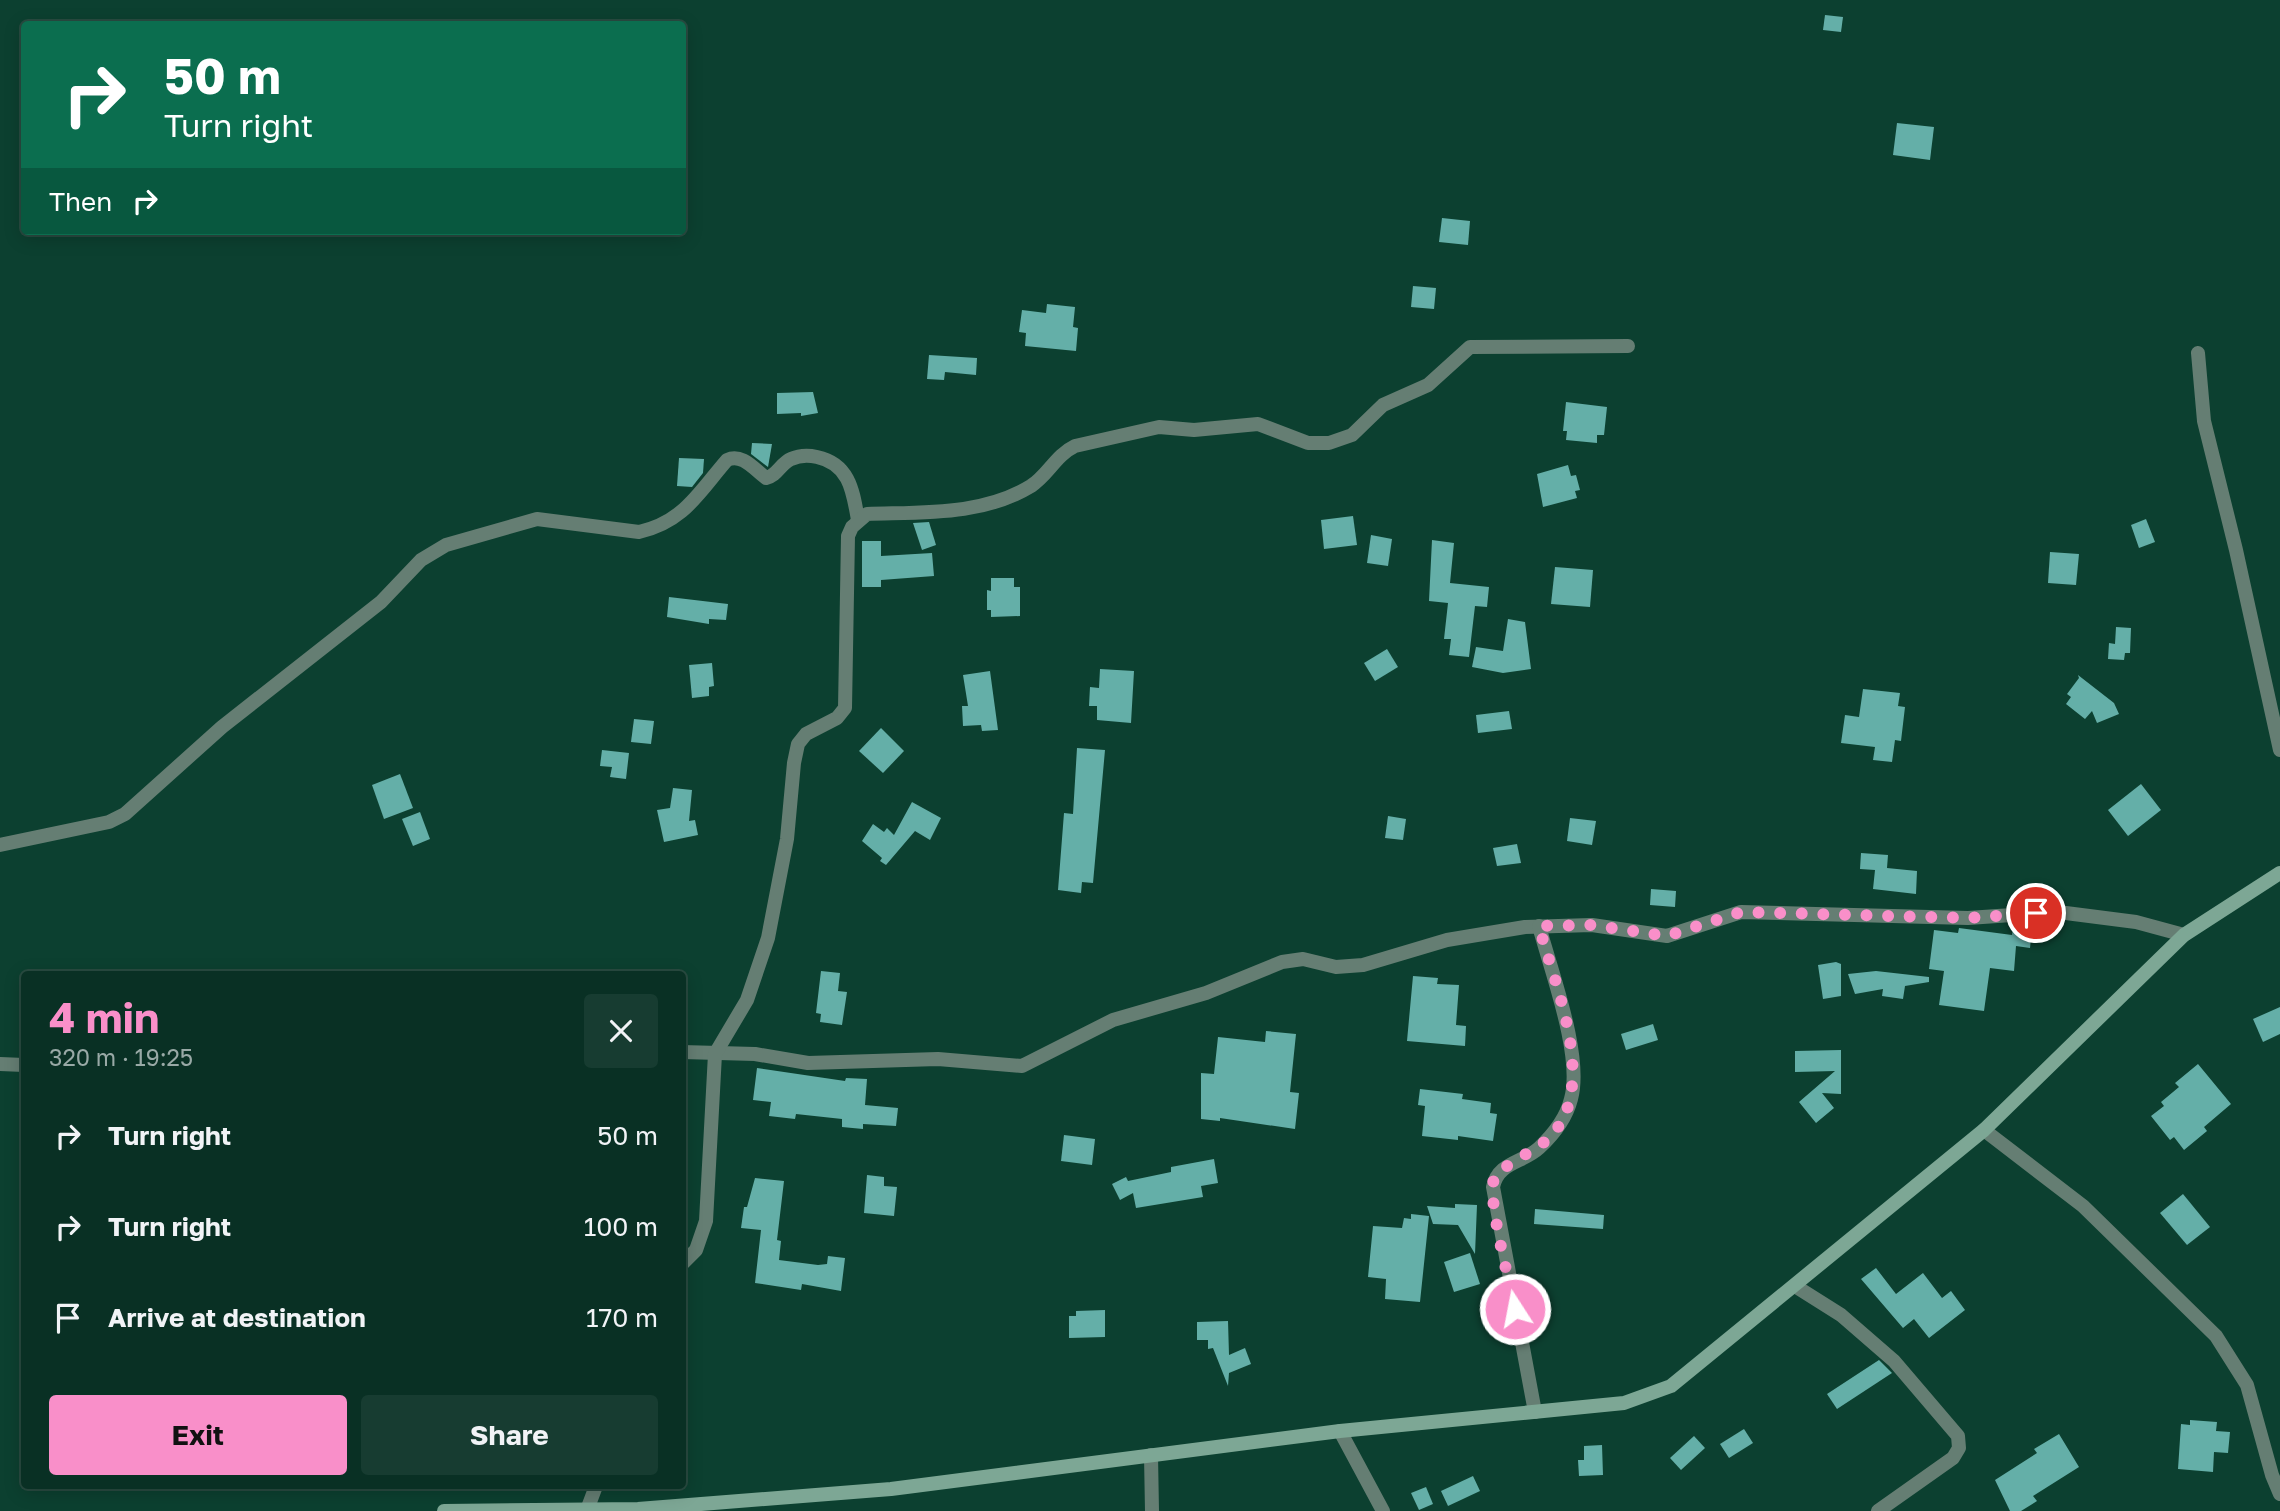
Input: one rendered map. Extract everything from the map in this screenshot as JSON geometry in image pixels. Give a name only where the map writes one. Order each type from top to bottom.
[{"type":"main road","points":[[444,1511],[638,1509],[891,1489],[1340,1431],[1624,1403],[1671,1386],[1795,1286],[1984,1130],[2184,935],[2280,873]]},
{"type":"street","points":[[686,1260],[696,1250],[706,1221],[715,1054],[747,1000],[768,938],[788,839],[794,763],[799,744],[806,734],[837,718],[845,708],[848,536],[858,520],[867,514],[959,510],[993,503],[1032,485],[1063,451],[1159,427],[1194,430],[1258,424],[1308,443],[1329,443],[1352,435],[1383,405],[1428,385],[1470,347],[1628,346]]},
{"type":"street","points":[[2198,353],[2204,421],[2236,550],[2280,750]]},
{"type":"street","points":[[0,845],[109,822],[125,814],[222,727],[381,602],[421,559],[446,545],[537,519],[639,532],[655,528],[682,513],[733,457],[741,458],[766,478],[772,477],[789,459],[806,455],[827,459],[840,467],[851,484],[858,520]]},
{"type":"street","points":[[686,1052],[755,1054],[808,1063],[938,1059],[1022,1066],[1113,1020],[1206,993],[1282,962],[1303,959],[1336,967],[1363,965],[1447,940],[1539,926],[1592,925],[1667,936],[1741,912],[1968,918],[2058,912],[2137,922],[2184,935]]},
{"type":"street","points":[[1535,1412],[1493,1187],[1495,1175],[1535,1151],[1557,1130],[1571,1100],[1575,1077],[1570,1044],[1539,926]]},
{"type":"street","points":[[0,1064],[21,1065]]},
{"type":"street","points":[[1984,1130],[2083,1206],[2216,1336],[2247,1385],[2280,1494]]},
{"type":"street","points":[[1795,1286],[1841,1315],[1894,1361],[1958,1436],[1959,1448],[1952,1458],[1878,1511]]},
{"type":"street","points":[[1340,1431],[1383,1511]]},
{"type":"street","points":[[1151,1455],[1152,1511]]},
{"type":"street","points":[[587,1510],[595,1489]]},
{"type":"building","points":[[1825,15],[1843,17],[1841,32],[1823,30]]},
{"type":"building","points":[[1897,123],[1934,127],[1930,160],[1893,155]]},
{"type":"building","points":[[1442,218],[1470,221],[1468,245],[1439,242]]},
{"type":"building","points":[[1413,286],[1436,288],[1434,309],[1411,307]]},
{"type":"building","points":[[1047,304],[1075,307],[1073,327],[1078,328],[1076,351],[1025,346],[1026,333],[1019,332],[1022,310],[1046,313]]},
{"type":"building","points":[[929,355],[977,358],[976,375],[945,372],[944,380],[927,379]]},
{"type":"building","points":[[813,392],[818,413],[801,416],[801,413],[777,414],[777,393]]},
{"type":"building","points":[[1566,402],[1607,407],[1604,435],[1597,435],[1597,443],[1566,440],[1567,431],[1563,431]]},
{"type":"building","points":[[752,443],[772,444],[768,467],[751,454]]},
{"type":"building","points":[[679,458],[704,459],[703,473],[692,487],[677,486]]},
{"type":"building","points":[[1568,465],[1571,476],[1576,475],[1580,490],[1575,491],[1577,498],[1543,507],[1537,474]]},
{"type":"building","points":[[1353,516],[1357,545],[1324,549],[1321,520]]},
{"type":"building","points":[[2146,519],[2155,542],[2139,548],[2131,525]]},
{"type":"building","points":[[929,522],[936,545],[922,550],[913,523]]},
{"type":"building","points":[[1371,535],[1392,539],[1388,566],[1367,563]]},
{"type":"building","points":[[1432,540],[1454,543],[1450,583],[1489,587],[1487,607],[1475,606],[1469,657],[1449,655],[1451,639],[1444,639],[1448,603],[1429,601]]},
{"type":"building","points":[[862,541],[881,541],[881,556],[932,553],[934,576],[881,580],[881,587],[862,587]]},
{"type":"building","points":[[2050,552],[2079,554],[2076,585],[2048,583]]},
{"type":"building","points":[[1555,567],[1593,570],[1590,607],[1551,604]]},
{"type":"building","points":[[991,578],[1014,578],[1014,587],[1020,587],[1020,616],[991,617],[991,610],[987,610],[987,590],[991,591]]},
{"type":"building","points":[[669,597],[728,604],[726,620],[709,619],[709,624],[667,617]]},
{"type":"building","points":[[1508,619],[1525,622],[1531,669],[1503,673],[1472,667],[1476,647],[1503,651]]},
{"type":"building","points":[[2116,627],[2131,628],[2130,653],[2125,653],[2124,660],[2108,659],[2109,643],[2115,644]]},
{"type":"building","points":[[1387,649],[1398,667],[1375,681],[1364,663]]},
{"type":"building","points":[[712,663],[714,686],[709,687],[709,696],[692,698],[689,665]]},
{"type":"building","points":[[1100,669],[1134,671],[1131,723],[1097,720],[1097,706],[1089,706],[1090,687],[1099,688]]},
{"type":"building","points":[[990,671],[998,730],[982,731],[981,725],[963,726],[962,706],[968,706],[963,675]]},
{"type":"building","points":[[2078,675],[2114,703],[2119,714],[2097,723],[2092,711],[2085,719],[2066,704],[2071,697],[2067,694],[2079,678]]},
{"type":"building","points":[[1863,689],[1900,693],[1898,706],[1905,707],[1901,741],[1895,740],[1892,762],[1873,760],[1875,747],[1841,743],[1845,715],[1859,717]]},
{"type":"building","points":[[1509,711],[1512,729],[1478,733],[1476,715]]},
{"type":"building","points":[[634,719],[654,721],[651,744],[631,742]]},
{"type":"building","points":[[881,728],[904,751],[883,773],[859,751]]},
{"type":"building","points":[[1077,748],[1105,750],[1093,883],[1082,882],[1081,893],[1058,890],[1064,813],[1073,814]]},
{"type":"building","points":[[602,750],[629,753],[626,779],[610,777],[612,767],[600,766]]},
{"type":"building","points":[[400,774],[413,808],[384,819],[372,785]]},
{"type":"building","points":[[2141,784],[2161,810],[2128,836],[2108,810]]},
{"type":"building","points":[[673,788],[692,790],[689,821],[695,820],[698,835],[664,842],[657,810],[670,808]]},
{"type":"building","points":[[912,802],[941,818],[930,840],[915,831],[886,865],[880,861],[882,858],[862,841],[873,824],[884,832],[887,828],[894,835]]},
{"type":"building","points":[[420,812],[430,839],[413,846],[402,819]]},
{"type":"building","points":[[1388,816],[1406,819],[1403,840],[1385,838]]},
{"type":"building","points":[[1570,818],[1596,821],[1592,845],[1567,841]]},
{"type":"building","points":[[1517,844],[1521,863],[1497,866],[1493,848]]},
{"type":"building","points":[[1861,853],[1888,855],[1887,868],[1917,871],[1916,894],[1873,889],[1875,870],[1860,869]]},
{"type":"building","points":[[1651,889],[1676,891],[1675,907],[1650,905]]},
{"type":"building","points":[[2013,927],[2032,929],[2030,948],[2016,946],[2014,971],[1990,968],[1984,1011],[1939,1005],[1944,971],[1929,969],[1934,930],[1958,933],[1959,928],[2012,935]]},
{"type":"building","points":[[1836,962],[1841,964],[1841,996],[1823,999],[1818,965]]},
{"type":"building","points":[[821,971],[840,973],[838,991],[847,992],[842,1025],[820,1022],[821,1014],[816,1013]]},
{"type":"building","points":[[1876,971],[1929,977],[1929,982],[1905,986],[1903,999],[1882,996],[1883,989],[1855,994],[1848,974]]},
{"type":"building","points":[[1413,976],[1438,978],[1437,984],[1459,985],[1456,1025],[1466,1026],[1465,1046],[1407,1041]]},
{"type":"building","points":[[2280,1007],[2280,1034],[2263,1042],[2253,1019]]},
{"type":"building","points":[[1653,1024],[1658,1040],[1626,1050],[1621,1034]]},
{"type":"building","points":[[1266,1031],[1296,1034],[1290,1092],[1299,1093],[1295,1129],[1220,1118],[1220,1121],[1201,1119],[1201,1073],[1214,1074],[1218,1037],[1265,1042]]},
{"type":"building","points":[[1841,1050],[1841,1094],[1822,1093],[1834,1108],[1816,1123],[1799,1102],[1835,1071],[1795,1072],[1795,1051]]},
{"type":"building","points":[[2198,1064],[2231,1104],[2204,1127],[2207,1131],[2184,1150],[2174,1137],[2170,1140],[2151,1116],[2164,1106],[2161,1102],[2179,1087],[2175,1083]]},
{"type":"building","points":[[757,1068],[845,1081],[846,1078],[867,1079],[865,1105],[898,1108],[896,1126],[863,1124],[863,1129],[842,1127],[842,1119],[796,1114],[795,1119],[769,1116],[771,1102],[753,1100]]},
{"type":"building","points":[[1420,1089],[1463,1094],[1462,1099],[1491,1103],[1490,1113],[1497,1114],[1493,1141],[1458,1136],[1458,1140],[1422,1136],[1425,1106],[1418,1105]]},
{"type":"building","points":[[1064,1135],[1095,1139],[1092,1165],[1061,1161]]},
{"type":"building","points":[[1214,1159],[1218,1183],[1201,1186],[1203,1197],[1136,1208],[1133,1193],[1120,1200],[1112,1184],[1126,1177],[1128,1181],[1171,1172],[1171,1167]]},
{"type":"building","points":[[867,1175],[884,1177],[884,1186],[897,1187],[894,1216],[864,1213]]},
{"type":"building","points":[[755,1178],[784,1181],[777,1240],[781,1241],[779,1260],[818,1265],[827,1264],[828,1256],[845,1258],[841,1291],[802,1284],[801,1290],[755,1283],[761,1230],[741,1228],[744,1207],[747,1207]]},
{"type":"building","points":[[2183,1194],[2210,1227],[2187,1245],[2160,1213]]},
{"type":"building","points":[[1455,1204],[1477,1205],[1475,1254],[1458,1225],[1433,1224],[1427,1206],[1455,1208]]},
{"type":"building","points":[[1535,1209],[1604,1215],[1603,1229],[1534,1224]]},
{"type":"building","points":[[1411,1214],[1429,1216],[1420,1302],[1385,1299],[1386,1279],[1368,1277],[1373,1226],[1402,1228],[1404,1218],[1411,1219]]},
{"type":"building","points":[[1470,1253],[1480,1284],[1454,1292],[1444,1262]]},
{"type":"building","points":[[1876,1268],[1896,1294],[1923,1273],[1942,1298],[1951,1291],[1965,1310],[1929,1338],[1914,1319],[1903,1328],[1861,1279]]},
{"type":"building","points":[[1105,1310],[1105,1337],[1069,1338],[1069,1316],[1076,1316],[1076,1311]]},
{"type":"building","points":[[1228,1321],[1229,1355],[1245,1348],[1251,1364],[1229,1373],[1228,1386],[1213,1348],[1208,1349],[1208,1340],[1197,1340],[1197,1322]]},
{"type":"building","points":[[1879,1360],[1892,1373],[1837,1409],[1827,1394]]},
{"type":"building","points":[[2190,1420],[2217,1422],[2216,1431],[2230,1432],[2228,1453],[2214,1452],[2213,1472],[2178,1469],[2181,1424],[2190,1425]]},
{"type":"building","points":[[1744,1429],[1753,1443],[1729,1458],[1720,1444]]},
{"type":"building","points":[[2059,1434],[2079,1467],[2033,1496],[2037,1501],[2021,1511],[2010,1511],[1995,1480],[2037,1453],[2034,1449]]},
{"type":"building","points":[[1694,1436],[1705,1448],[1681,1470],[1670,1458]]},
{"type":"building","points":[[1602,1445],[1603,1475],[1579,1476],[1578,1460],[1584,1460],[1584,1446]]},
{"type":"building","points":[[1473,1476],[1480,1491],[1448,1506],[1441,1491]]},
{"type":"building","points":[[1426,1487],[1433,1504],[1419,1510],[1411,1493]]},
{"type":"route","points":[[1515,1309],[1495,1207],[1495,1175],[1535,1151],[1557,1130],[1571,1100],[1575,1077],[1570,1044],[1539,926],[1592,925],[1636,934],[1667,936],[1741,912],[1968,918],[2036,913]]}]
